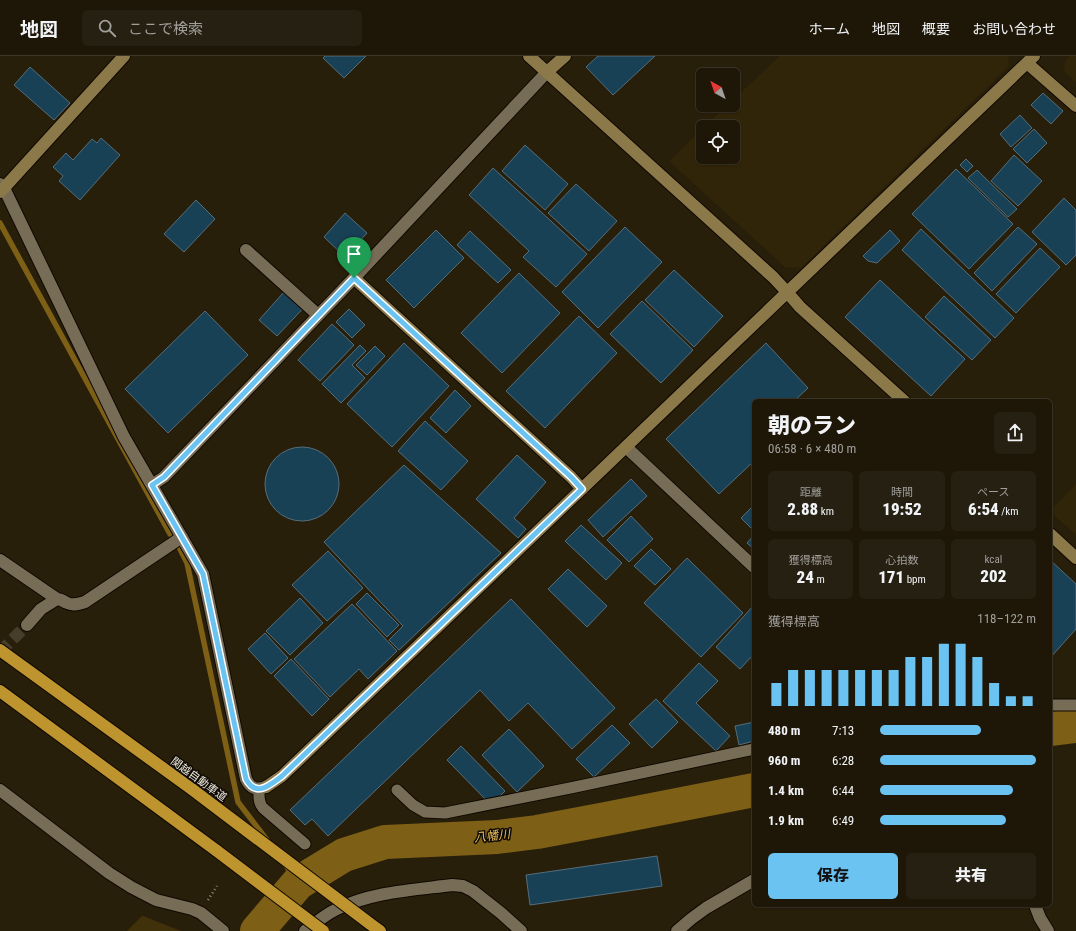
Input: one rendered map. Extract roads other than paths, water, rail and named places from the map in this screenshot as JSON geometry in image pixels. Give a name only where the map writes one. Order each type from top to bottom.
[{"type":"highway","name":"関越自動車道","points":[[0,650],[193,790],[380,931]]},
{"type":"highway","points":[[0,691],[323,931]]},
{"type":"street","points":[[124,56],[1,188],[124,436],[203,574],[246,779],[253,788],[263,788],[282,776],[787,292],[1027,58],[1076,106]]},
{"type":"street","points":[[529,56],[773,278],[800,307],[902,399]]},
{"type":"street","points":[[152,485],[169,471],[354,278],[547,72],[565,56]]},
{"type":"street","points":[[246,250],[318,315]]},
{"type":"street","points":[[354,278],[566,472],[582,489]]},
{"type":"street","points":[[626,447],[752,565]]},
{"type":"street","points":[[1052,536],[1076,558]]},
{"type":"street","points":[[0,560],[57,599],[69,604],[75,604],[85,602],[182,537]]},
{"type":"street","points":[[27,625],[41,609],[57,599]]},
{"type":"street","points":[[0,790],[108,873],[156,900],[192,909],[201,913],[223,931]]},
{"type":"street","points":[[677,931],[706,908],[752,881]]},
{"type":"street","points":[[306,931],[315,923],[336,910],[365,898],[452,885],[463,886],[473,891],[501,913],[520,931]]},
{"type":"street","points":[[1037,907],[1040,918],[1048,931]]},
{"type":"lane","points":[[1052,705],[1076,705]]},
{"type":"lane","points":[[398,790],[413,805],[425,812],[445,813],[752,749]]},
{"type":"lane","points":[[263,788],[259,797],[260,804],[263,808],[306,844]]},
{"type":"waterway","points":[[0,223],[170,534]]},
{"type":"waterway","points":[[180,549],[187,563],[238,802],[267,840]]},
{"type":"waterway","name":"八幡川","points":[[1052,729],[1076,726]]},
{"type":"waterway","name":"八幡川","points":[[257,931],[298,883],[344,855],[385,842],[497,837],[537,832],[752,790]]},
{"type":"waterway","points":[[284,863],[298,883]]},
{"type":"tunnel","points":[[0,652],[27,625]]}]
